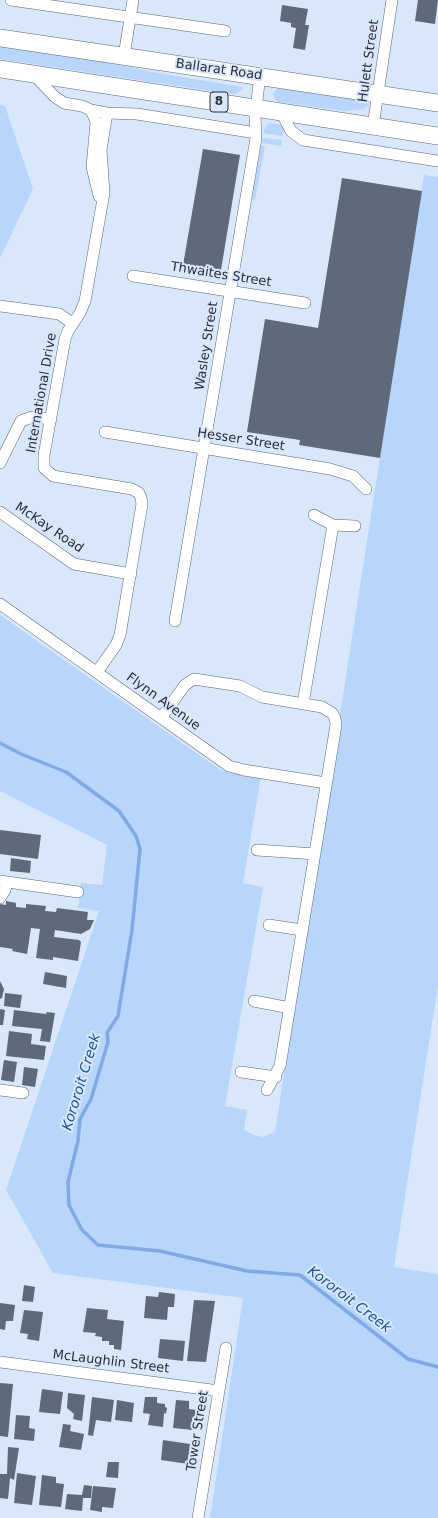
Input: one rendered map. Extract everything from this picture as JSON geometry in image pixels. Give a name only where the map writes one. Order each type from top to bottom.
[{"type":"highway","name":"Ballarat Road","points":[[0,38],[438,103]]},
{"type":"highway","name":"8","points":[[0,69],[438,136]]},
{"type":"street","points":[[11,0],[130,16],[225,31]]},
{"type":"street","points":[[124,56],[133,0]]},
{"type":"street","name":"Hulett Street","points":[[373,126],[392,0]]},
{"type":"street","points":[[34,74],[55,97],[64,103],[107,113],[137,114],[256,132]]},
{"type":"street","name":"Wasley Street","points":[[175,621],[256,132],[256,108],[260,76]]},
{"type":"street","name":"International Drive","points":[[91,110],[96,122],[92,166],[99,191],[100,208]]},
{"type":"street","points":[[281,112],[291,131],[303,140],[438,160]]},
{"type":"street","name":"International Drive","points":[[97,672],[118,641],[131,574],[142,498],[139,493],[132,489],[53,476],[44,468],[44,455],[65,339],[72,323],[80,313],[84,302],[104,182],[100,160],[100,150],[107,113]]},
{"type":"street","name":"Thwaites Street","points":[[133,276],[305,303]]},
{"type":"street","points":[[0,306],[59,314],[72,323]]},
{"type":"street","points":[[0,463],[21,421],[32,417],[51,419]]},
{"type":"street","name":"Hesser Street","points":[[105,432],[346,472],[359,480],[366,489]]},
{"type":"street","name":"McKay Road","points":[[0,512],[74,564],[131,574]]},
{"type":"street","points":[[314,515],[333,525],[355,526]]},
{"type":"street","points":[[303,704],[333,525]]},
{"type":"street","name":"Flynn Avenue","points":[[0,604],[229,766],[244,770],[326,783]]},
{"type":"street","points":[[161,718],[185,685],[194,679],[240,686],[262,697],[328,710],[335,718],[336,725],[280,1066],[276,1077],[267,1090]]},
{"type":"street","points":[[257,850],[315,854]]},
{"type":"street","points":[[0,898],[5,890],[3,882],[78,892]]},
{"type":"street","points":[[269,925],[302,930]]},
{"type":"street","points":[[254,1001],[290,1008]]},
{"type":"street","points":[[241,1072],[276,1077]]},
{"type":"street","points":[[0,1090],[23,1092]]},
{"type":"street","name":"Tower Street","points":[[198,1518],[226,1348]]},
{"type":"street","name":"McLaughlin Street","points":[[0,1362],[219,1391]]},
{"type":"shaded area","points":[[0,45],[88,60],[89,57],[152,72],[242,87],[243,89],[235,94],[218,92],[0,59]]},
{"type":"shaded area","points":[[278,88],[368,101],[369,105],[363,109],[344,111],[279,102],[274,99],[273,93]]},
{"type":"shaded area","points":[[0,105],[5,106],[33,189],[0,258]]},
{"type":"shaded area","points":[[269,123],[279,124],[284,129],[282,136],[263,133]]},
{"type":"shaded area","points":[[263,138],[282,140],[281,146],[262,143]]},
{"type":"shaded area","points":[[261,145],[265,146],[255,201],[252,199]]},
{"type":"shaded area","points":[[424,175],[438,177],[438,985],[394,1267],[438,1274],[438,1518],[210,1518],[243,1298],[53,1273],[6,1190],[99,911],[78,908],[81,883],[102,885],[107,845],[0,791],[0,615],[222,771],[261,776],[243,883],[263,887],[225,1106],[247,1110],[244,1130],[262,1137],[275,1132]]},
{"type":"building","points":[[418,0],[438,0],[435,24],[415,21]]},
{"type":"building","points":[[282,5],[308,9],[305,25],[309,25],[305,50],[293,48],[296,28],[291,27],[291,23],[280,21]]},
{"type":"building","points":[[203,149],[240,155],[220,276],[182,271]]},
{"type":"building","points":[[342,178],[422,191],[380,458],[299,445],[300,440],[247,432],[265,319],[318,328]]},
{"type":"building","points":[[0,830],[41,835],[38,859],[0,854]]},
{"type":"building","points":[[11,858],[31,861],[30,873],[10,871]]},
{"type":"building","points":[[6,901],[16,903],[16,907],[26,908],[26,904],[46,906],[45,911],[56,912],[57,908],[88,912],[87,920],[94,920],[90,929],[81,934],[55,930],[54,937],[79,940],[81,942],[78,961],[53,957],[53,960],[36,958],[40,929],[31,928],[27,954],[12,951],[13,949],[0,947],[0,904],[6,905]]},
{"type":"building","points":[[45,972],[67,976],[66,988],[43,984]]},
{"type":"building","points":[[0,981],[4,989],[2,998],[0,999]]},
{"type":"building","points":[[5,993],[22,995],[20,1008],[4,1006]]},
{"type":"building","points":[[0,1009],[5,1010],[3,1025],[0,1025]]},
{"type":"building","points":[[14,1010],[46,1014],[47,1012],[55,1013],[50,1042],[40,1041],[42,1029],[12,1026]]},
{"type":"building","points":[[9,1031],[32,1034],[31,1044],[46,1046],[44,1060],[6,1056]]},
{"type":"building","points":[[4,1060],[17,1062],[14,1082],[1,1080]]},
{"type":"building","points":[[24,1067],[38,1069],[35,1087],[22,1085]]},
{"type":"building","points":[[24,1285],[35,1287],[33,1302],[22,1301]]},
{"type":"building","points":[[159,1292],[175,1294],[174,1307],[168,1307],[167,1320],[144,1318],[146,1296],[158,1297]]},
{"type":"building","points":[[194,1300],[215,1301],[206,1362],[187,1361]]},
{"type":"building","points":[[0,1303],[15,1305],[13,1321],[6,1321],[5,1330],[0,1329]]},
{"type":"building","points":[[87,1308],[108,1310],[107,1319],[124,1321],[121,1350],[114,1349],[114,1345],[109,1345],[109,1341],[102,1341],[102,1337],[95,1336],[96,1333],[83,1332]]},
{"type":"building","points":[[24,1310],[43,1312],[39,1341],[27,1339],[28,1334],[20,1333]]},
{"type":"building","points":[[160,1339],[185,1341],[183,1361],[158,1358]]},
{"type":"building","points":[[0,1383],[13,1384],[8,1437],[0,1436]]},
{"type":"building","points":[[42,1389],[63,1392],[60,1414],[39,1412]]},
{"type":"building","points":[[68,1393],[85,1395],[82,1421],[73,1419],[74,1414],[67,1408]]},
{"type":"building","points":[[92,1397],[114,1400],[111,1422],[96,1420],[93,1436],[88,1435]]},
{"type":"building","points":[[145,1397],[157,1397],[157,1403],[165,1404],[165,1407],[167,1408],[166,1414],[164,1413],[163,1427],[148,1425],[150,1414],[143,1413]]},
{"type":"building","points":[[117,1400],[134,1403],[132,1422],[115,1420]]},
{"type":"building","points":[[176,1400],[189,1401],[189,1409],[196,1410],[193,1430],[173,1428]]},
{"type":"building","points":[[16,1415],[30,1416],[29,1428],[35,1429],[34,1441],[14,1439]]},
{"type":"building","points":[[63,1424],[71,1425],[70,1431],[84,1434],[81,1450],[59,1447]]},
{"type":"building","points":[[163,1440],[190,1444],[188,1464],[161,1460]]},
{"type":"building","points":[[8,1447],[19,1448],[14,1480],[10,1478],[8,1499],[0,1498],[0,1474],[7,1474]]},
{"type":"building","points":[[108,1462],[119,1462],[118,1478],[106,1477]]},
{"type":"building","points":[[17,1473],[36,1476],[32,1505],[14,1503]]},
{"type":"building","points":[[42,1475],[56,1477],[56,1483],[64,1484],[61,1507],[39,1505]]},
{"type":"building","points":[[84,1485],[92,1486],[91,1498],[83,1498],[82,1511],[65,1509],[67,1494],[82,1495]]},
{"type":"building","points":[[93,1486],[116,1488],[113,1508],[102,1507],[102,1512],[90,1510]]},
{"type":"waterway","name":"Kororoit Creek","points":[[0,743],[21,754],[66,772],[119,811],[136,836],[140,849],[132,930],[118,1016],[107,1033],[108,1042],[91,1099],[80,1119],[78,1141],[68,1182],[69,1205],[82,1230],[98,1245],[160,1251],[247,1271],[300,1275],[408,1359],[438,1367]]}]
